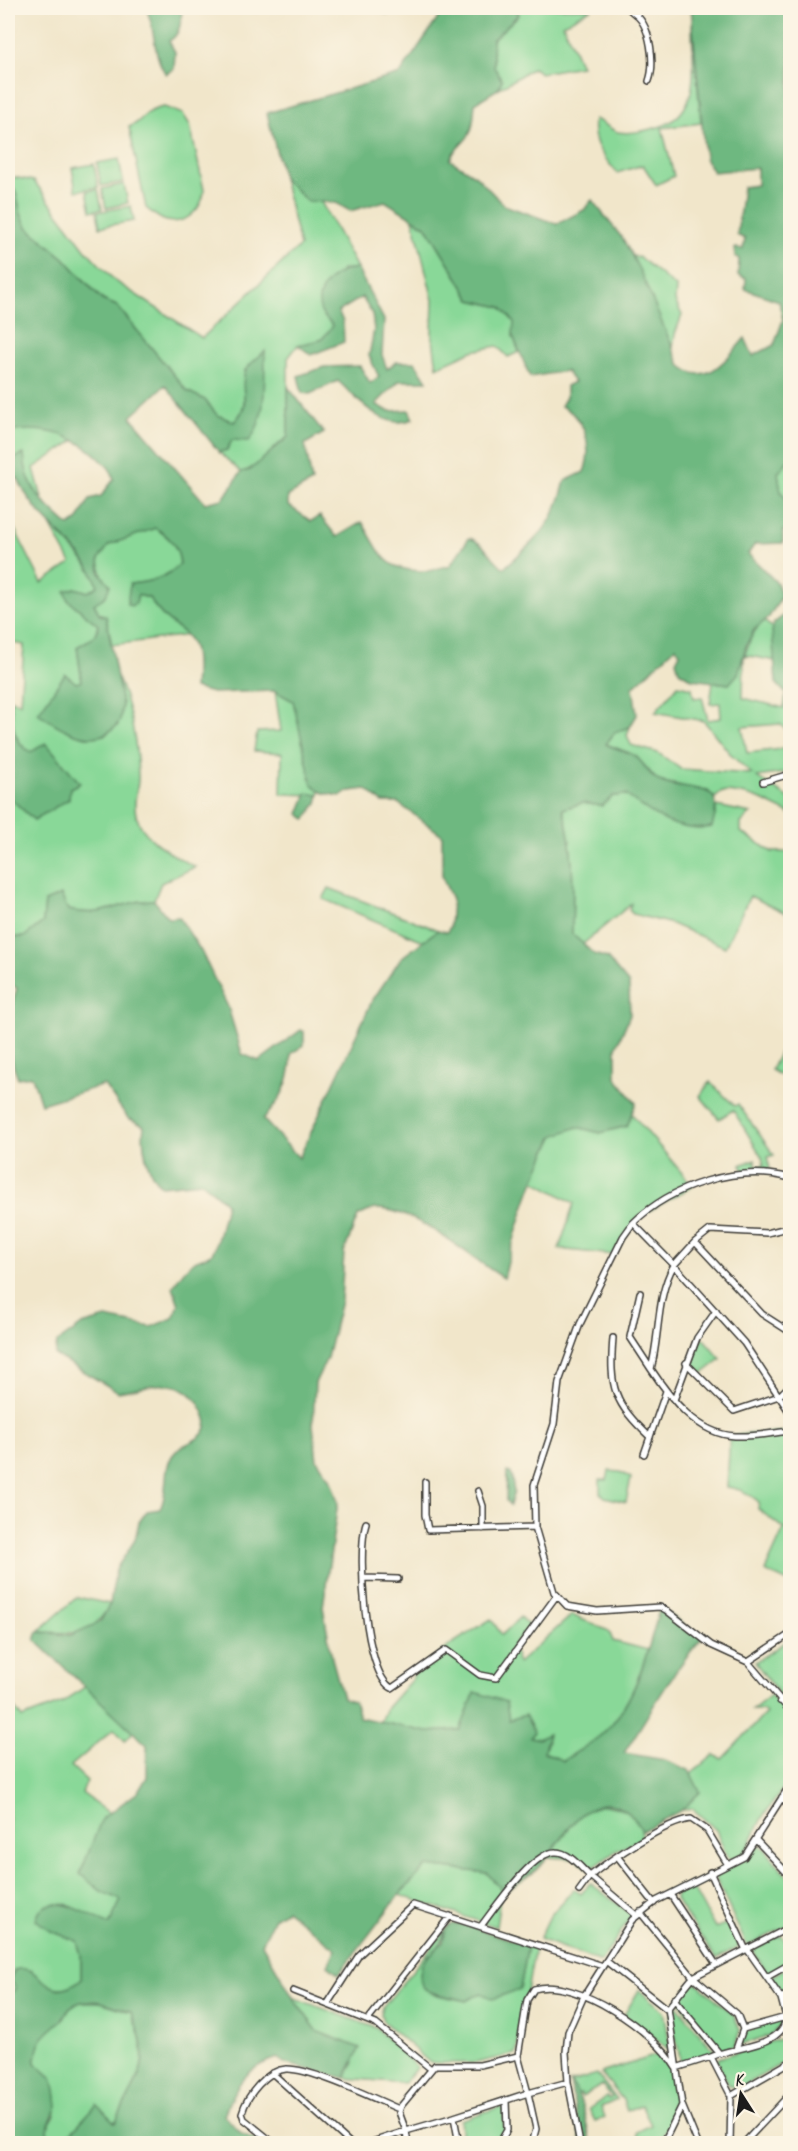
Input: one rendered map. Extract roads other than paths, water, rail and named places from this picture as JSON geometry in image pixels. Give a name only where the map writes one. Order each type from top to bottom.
[{"type":"street","points":[[628,8],[643,24],[650,44],[649,81]]},
{"type":"street","points":[[636,15],[641,8]]},
{"type":"street","points":[[763,782],[790,774]]},
{"type":"street","points":[[790,1178],[752,1172],[701,1184],[658,1202],[633,1223],[623,1237],[580,1324],[558,1382],[554,1424],[534,1485],[535,1527],[557,1595],[567,1606],[597,1611],[660,1607],[711,1645],[748,1662],[790,1712]]},
{"type":"street","points":[[651,1369],[656,1351],[657,1323],[668,1279],[674,1265],[695,1242],[711,1230],[767,1233],[787,1228],[790,1222]]},
{"type":"street","points":[[633,1223],[717,1311],[755,1358],[790,1413]]},
{"type":"street","points":[[695,1242],[762,1314],[780,1328],[790,1332]]},
{"type":"street","points":[[640,1293],[630,1337],[666,1391],[696,1421],[732,1436],[790,1431]]},
{"type":"street","points":[[674,1400],[696,1338],[717,1311]]},
{"type":"street","points":[[614,1338],[612,1373],[617,1399],[625,1412],[650,1437]]},
{"type":"street","points":[[686,1363],[734,1411],[779,1396],[790,1385]]},
{"type":"street","points":[[644,1454],[666,1391]]},
{"type":"street","points":[[425,1482],[425,1515],[428,1530],[535,1527]]},
{"type":"street","points":[[478,1491],[483,1506],[483,1529]]},
{"type":"street","points":[[366,1523],[361,1541],[364,1612],[368,1634],[386,1683],[392,1688],[446,1650],[480,1676],[496,1678],[557,1595]]},
{"type":"street","points":[[364,1578],[398,1579]]},
{"type":"street","points":[[748,1662],[790,1634]]},
{"type":"street","points":[[780,1701],[790,1694]]},
{"type":"street","points":[[580,2144],[568,2082],[568,2032],[584,1996],[638,1914],[654,1902],[747,1855],[790,1785]]},
{"type":"street","points":[[782,1797],[790,1807]]},
{"type":"street","points":[[579,1891],[590,1876],[617,1856],[680,1822],[691,1819],[706,1830],[728,1865]]},
{"type":"street","points":[[756,1840],[790,1876]]},
{"type":"street","points":[[481,1926],[513,1885],[547,1853],[555,1851],[568,1856],[638,1914],[693,1977],[733,2010],[742,2022],[743,2029],[736,2049]]},
{"type":"street","points":[[617,1856],[654,1902]]},
{"type":"street","points":[[676,2068],[788,2031],[781,1998],[747,1949],[710,1872]]},
{"type":"street","points":[[670,1894],[716,1964]]},
{"type":"street","points":[[328,2003],[359,1955],[409,1907],[419,1905],[604,1963],[668,2010]]},
{"type":"street","points":[[368,2020],[450,1916]]},
{"type":"street","points":[[698,2144],[682,2105],[668,2010],[674,1999],[693,1977],[790,1927]]},
{"type":"street","points":[[783,1931],[790,1942]]},
{"type":"street","points":[[766,1977],[790,1965]]},
{"type":"street","points":[[532,2144],[536,2129],[518,2056],[527,2000],[531,1990],[560,1987],[584,1996],[645,2034],[667,2054],[676,2068]]},
{"type":"street","points":[[293,1991],[368,2020],[431,2069]]},
{"type":"street","points":[[781,1998],[790,1993]]},
{"type":"street","points":[[674,1999],[719,2053]]},
{"type":"street","points":[[743,2029],[786,2017]]},
{"type":"street","points":[[399,2109],[435,2065],[485,2065],[518,2056]]},
{"type":"street","points":[[711,2057],[731,2096],[730,2144]]},
{"type":"street","points":[[731,2096],[790,2062]]},
{"type":"street","points":[[275,2144],[244,2119],[242,2113],[266,2077],[272,2073],[295,2070],[399,2109]]},
{"type":"street","points":[[272,2073],[351,2144]]},
{"type":"street","points":[[366,2144],[568,2082]]},
{"type":"street","points":[[743,2144],[790,2094]]},
{"type":"street","points":[[500,2144],[507,2130],[506,2100]]},
{"type":"street","points":[[663,2144],[682,2105]]},
{"type":"street","points":[[399,2109],[408,2144]]},
{"type":"street","points":[[454,2118],[459,2144]]}]
